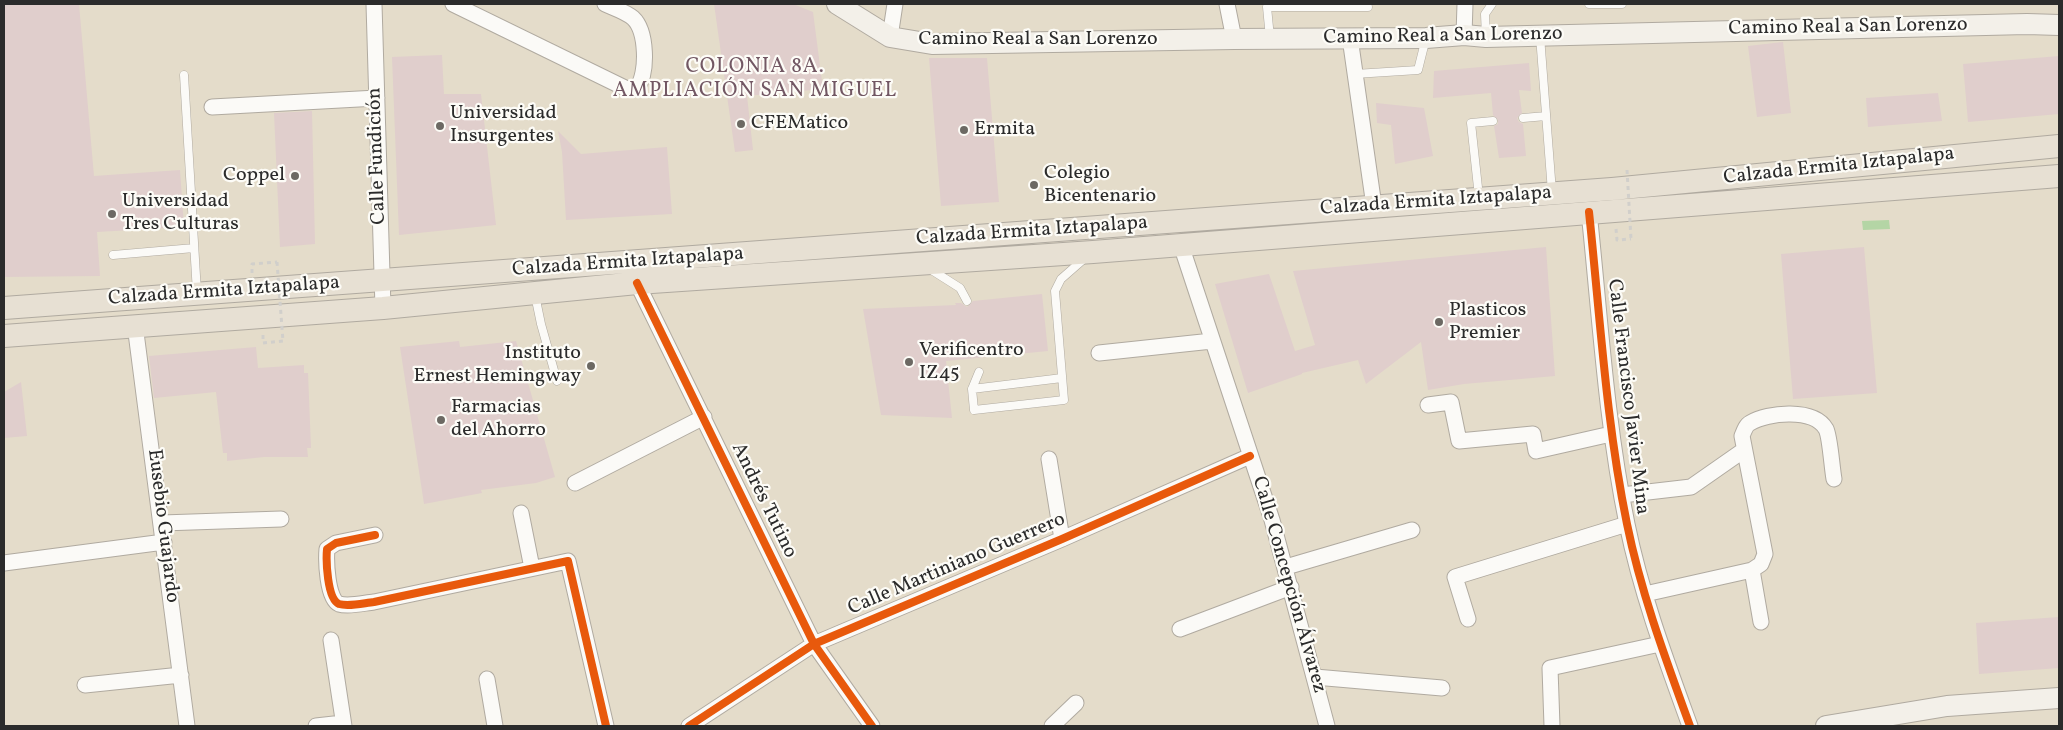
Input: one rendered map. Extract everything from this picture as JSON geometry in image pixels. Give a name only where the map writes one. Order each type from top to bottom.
[{"type":"main road","name":"Camino Real a San Lorenzo","points":[[837,4],[890,37],[932,44],[1270,38],[1486,37],[2027,24],[2059,25]]},
{"type":"main road","name":"Calzada Ermita Iztapalapa","points":[[4,308],[1552,194],[2059,146]]},
{"type":"main road","name":"Calzada Ermita Iztapalapa","points":[[4,336],[383,308],[637,283],[1093,252],[2059,176]]},
{"type":"main road","points":[[1826,726],[1947,706],[2059,698]]},
{"type":"street","name":"Calle Fundición","points":[[374,4],[383,308]]},
{"type":"street","points":[[453,4],[627,89],[637,88],[642,80],[644,46],[639,26],[632,17],[605,4]]},
{"type":"street","points":[[890,37],[895,4]]},
{"type":"street","points":[[1228,4],[1234,39]]},
{"type":"street","points":[[1464,36],[1465,4]]},
{"type":"street","points":[[1350,38],[1374,206]]},
{"type":"street","points":[[212,107],[377,98]]},
{"type":"street","name":"Calle Francisco Javier Mina","points":[[1589,212],[1611,434],[1627,524],[1660,644],[1690,726]]},
{"type":"street","name":"Calle Concepción Álvarez","points":[[1180,245],[1286,567],[1327,726]]},
{"type":"street","name":"Andrés Tutino","points":[[637,283],[814,644],[872,726]]},
{"type":"street","name":"Eusebio Guajardo","points":[[135,325],[188,726]]},
{"type":"street","points":[[1099,353],[1212,341]]},
{"type":"street","points":[[1428,405],[1451,402],[1460,442],[1533,434],[1536,451],[1611,434]]},
{"type":"street","points":[[1645,594],[1752,570],[1762,564],[1766,554],[1742,436],[1748,424],[1766,416],[1802,414],[1815,417],[1827,430],[1834,479]]},
{"type":"street","points":[[575,483],[704,417]]},
{"type":"street","points":[[1622,495],[1691,486],[1744,450]]},
{"type":"street","name":"Calle Martiniano Guerrero","points":[[689,726],[814,644],[1250,456]]},
{"type":"street","points":[[1049,459],[1062,538]]},
{"type":"street","points":[[521,513],[532,568]]},
{"type":"street","points":[[162,523],[281,519]]},
{"type":"street","points":[[1468,619],[1455,577],[1627,524]]},
{"type":"street","points":[[1286,567],[1412,530]]},
{"type":"street","points":[[375,534],[336,543],[328,549],[326,559],[332,597],[338,603],[347,605],[374,602],[568,561],[606,726]]},
{"type":"street","points":[[4,563],[164,542]]},
{"type":"street","points":[[1752,570],[1761,622]]},
{"type":"street","points":[[1180,629],[1291,588]]},
{"type":"street","points":[[316,726],[344,725],[331,640]]},
{"type":"street","points":[[1552,726],[1550,668],[1660,644]]},
{"type":"street","points":[[85,685],[181,675]]},
{"type":"street","points":[[1315,677],[1442,688]]},
{"type":"street","points":[[486,680],[495,726]]},
{"type":"street","points":[[1052,726],[1076,703]]},
{"type":"lane","points":[[1486,37],[1485,14],[1492,4]]},
{"type":"lane","points":[[1589,4],[1622,4]]},
{"type":"lane","points":[[1270,38],[1267,7],[1368,7]]},
{"type":"lane","points":[[1540,36],[1552,194]]},
{"type":"lane","points":[[1355,74],[1418,70],[1426,38]]},
{"type":"lane","points":[[184,75],[197,294]]},
{"type":"lane","points":[[1522,118],[1546,116]]},
{"type":"lane","points":[[1479,199],[1471,124],[1493,121]]},
{"type":"lane","points":[[113,255],[194,248]]},
{"type":"lane","points":[[979,372],[972,389],[974,410],[1064,400],[1055,291],[1061,279],[1093,252]]},
{"type":"lane","points":[[922,264],[960,288],[967,301]]},
{"type":"lane","points":[[534,293],[540,324],[557,381]]},
{"type":"lane","points":[[972,389],[1062,378]]},
{"type":"path","points":[[1617,240],[1631,239],[1627,170]]},
{"type":"path","points":[[252,264],[277,262],[282,341],[264,343]]},
{"type":"green space","points":[[1889,220],[1890,229],[1863,230],[1862,221]]},
{"type":"building","points":[[4,4],[79,4],[94,176],[180,170],[184,227],[97,232],[100,276],[4,277]]},
{"type":"building","points":[[714,4],[793,4],[813,12],[823,89],[747,96],[753,150],[735,152]]},
{"type":"building","points":[[1783,42],[1791,113],[1757,117],[1748,46]]},
{"type":"building","name":"Universidad Insurgentes","points":[[442,55],[444,94],[481,94],[496,225],[399,235],[392,57]]},
{"type":"building","points":[[2059,56],[2059,114],[1968,122],[1963,64]]},
{"type":"building","name":"Ermita","points":[[929,58],[987,58],[999,202],[941,206]]},
{"type":"building","points":[[1529,63],[1531,91],[1519,90],[1522,113],[1517,118],[1523,124],[1526,156],[1499,158],[1494,126],[1498,124],[1498,120],[1493,115],[1491,93],[1433,98],[1434,71]]},
{"type":"building","points":[[1938,93],[1942,121],[1868,127],[1866,98]]},
{"type":"building","points":[[1376,103],[1424,108],[1433,156],[1395,164],[1391,125],[1377,123]]},
{"type":"building","name":"Coppel","points":[[312,111],[315,244],[280,247],[274,113]]},
{"type":"building","points":[[558,131],[581,154],[667,147],[672,214],[566,220],[562,152]]},
{"type":"building","points":[[1546,247],[1555,376],[1464,384],[1428,390],[1421,342],[1366,384],[1358,360],[1302,373],[1248,393],[1215,284],[1269,274],[1295,351],[1315,345],[1293,271]]},
{"type":"building","points":[[1864,247],[1877,393],[1793,399],[1781,254]]},
{"type":"building","points":[[1042,294],[1048,351],[946,361],[952,418],[881,415],[863,309],[956,305],[955,303],[961,303],[967,307],[973,301]]},
{"type":"building","points":[[459,341],[460,347],[516,341],[555,477],[536,483],[481,490],[482,493],[424,504],[400,347]]},
{"type":"building","points":[[256,347],[258,368],[304,365],[304,373],[308,373],[311,448],[307,448],[308,457],[264,457],[227,461],[227,453],[223,453],[216,392],[154,398],[149,356]]},
{"type":"building","points":[[21,382],[27,436],[4,438],[4,392]]},
{"type":"building","points":[[2059,617],[2059,668],[1979,674],[1976,623]]},
{"type":"cycle path","points":[[1589,212],[1604,369],[1614,447],[1627,524],[1647,601],[1690,726]]},
{"type":"cycle path","points":[[637,283],[814,644],[872,726]]},
{"type":"cycle path","points":[[689,726],[814,644],[1062,539],[1250,456]]},
{"type":"cycle path","points":[[375,535],[336,543],[327,549],[327,570],[330,587],[335,601],[339,604],[352,605],[374,602],[568,561],[606,726]]},
{"type":"place","name":"CFEMatico","points":[[741,124]]},
{"type":"place","name":"Universidad Insurgentes","points":[[440,126]]},
{"type":"place","name":"Ermita","points":[[964,130]]},
{"type":"place","name":"Coppel","points":[[295,176]]},
{"type":"place","name":"Colegio Bicentenario","points":[[1034,185]]},
{"type":"place","name":"Universidad Tres Culturas","points":[[112,214]]},
{"type":"place","name":"Plasticos Premier","points":[[1439,322]]},
{"type":"place","name":"Verificentro IZ45","points":[[909,362]]},
{"type":"place","name":"Instituto Ernest Hemingway","points":[[591,366]]},
{"type":"place","name":"Farmacias del Ahorro","points":[[441,420]]},
{"type":"district","name":"COLONIA 8A. AMPLIACIÓN SAN MIGUEL","points":[[755,80]]}]
